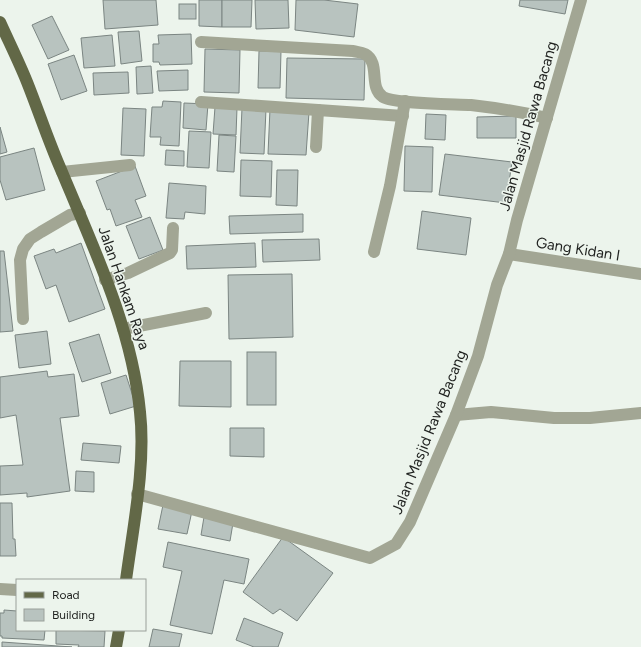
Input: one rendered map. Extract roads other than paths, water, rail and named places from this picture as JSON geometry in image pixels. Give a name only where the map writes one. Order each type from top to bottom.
[{"type":"main road","name":"Jalan Hankam Raya","points":[[0,22],[80,213],[123,328],[134,371],[140,413],[140,458],[138,494],[126,579]]},
{"type":"main road","points":[[116,647],[119,631]]},
{"type":"street","name":"Jalan Masjid Rawa Bacang","points":[[138,494],[370,558],[396,544],[410,522],[456,415],[478,356],[497,285],[509,254],[517,220],[581,0]]},
{"type":"street","points":[[201,42],[364,54],[372,60],[377,89],[383,97],[391,100],[471,105],[516,111],[547,118]]},
{"type":"street","points":[[374,252],[390,186],[405,101]]},
{"type":"street","points":[[201,102],[403,116]]},
{"type":"street","points":[[316,147],[318,110]]},
{"type":"street","points":[[62,172],[130,165]]},
{"type":"street","points":[[23,319],[20,260],[23,249],[30,239],[41,232],[70,215],[80,213]]},
{"type":"street","points":[[105,280],[132,271],[170,253],[172,250],[173,228]]},
{"type":"street","name":"Gang Kidan I","points":[[509,254],[641,274]]},
{"type":"street","points":[[123,328],[206,313]]},
{"type":"street","points":[[456,415],[491,412],[554,418],[590,418],[641,413]]},
{"type":"street","points":[[0,589],[16,590]]}]
